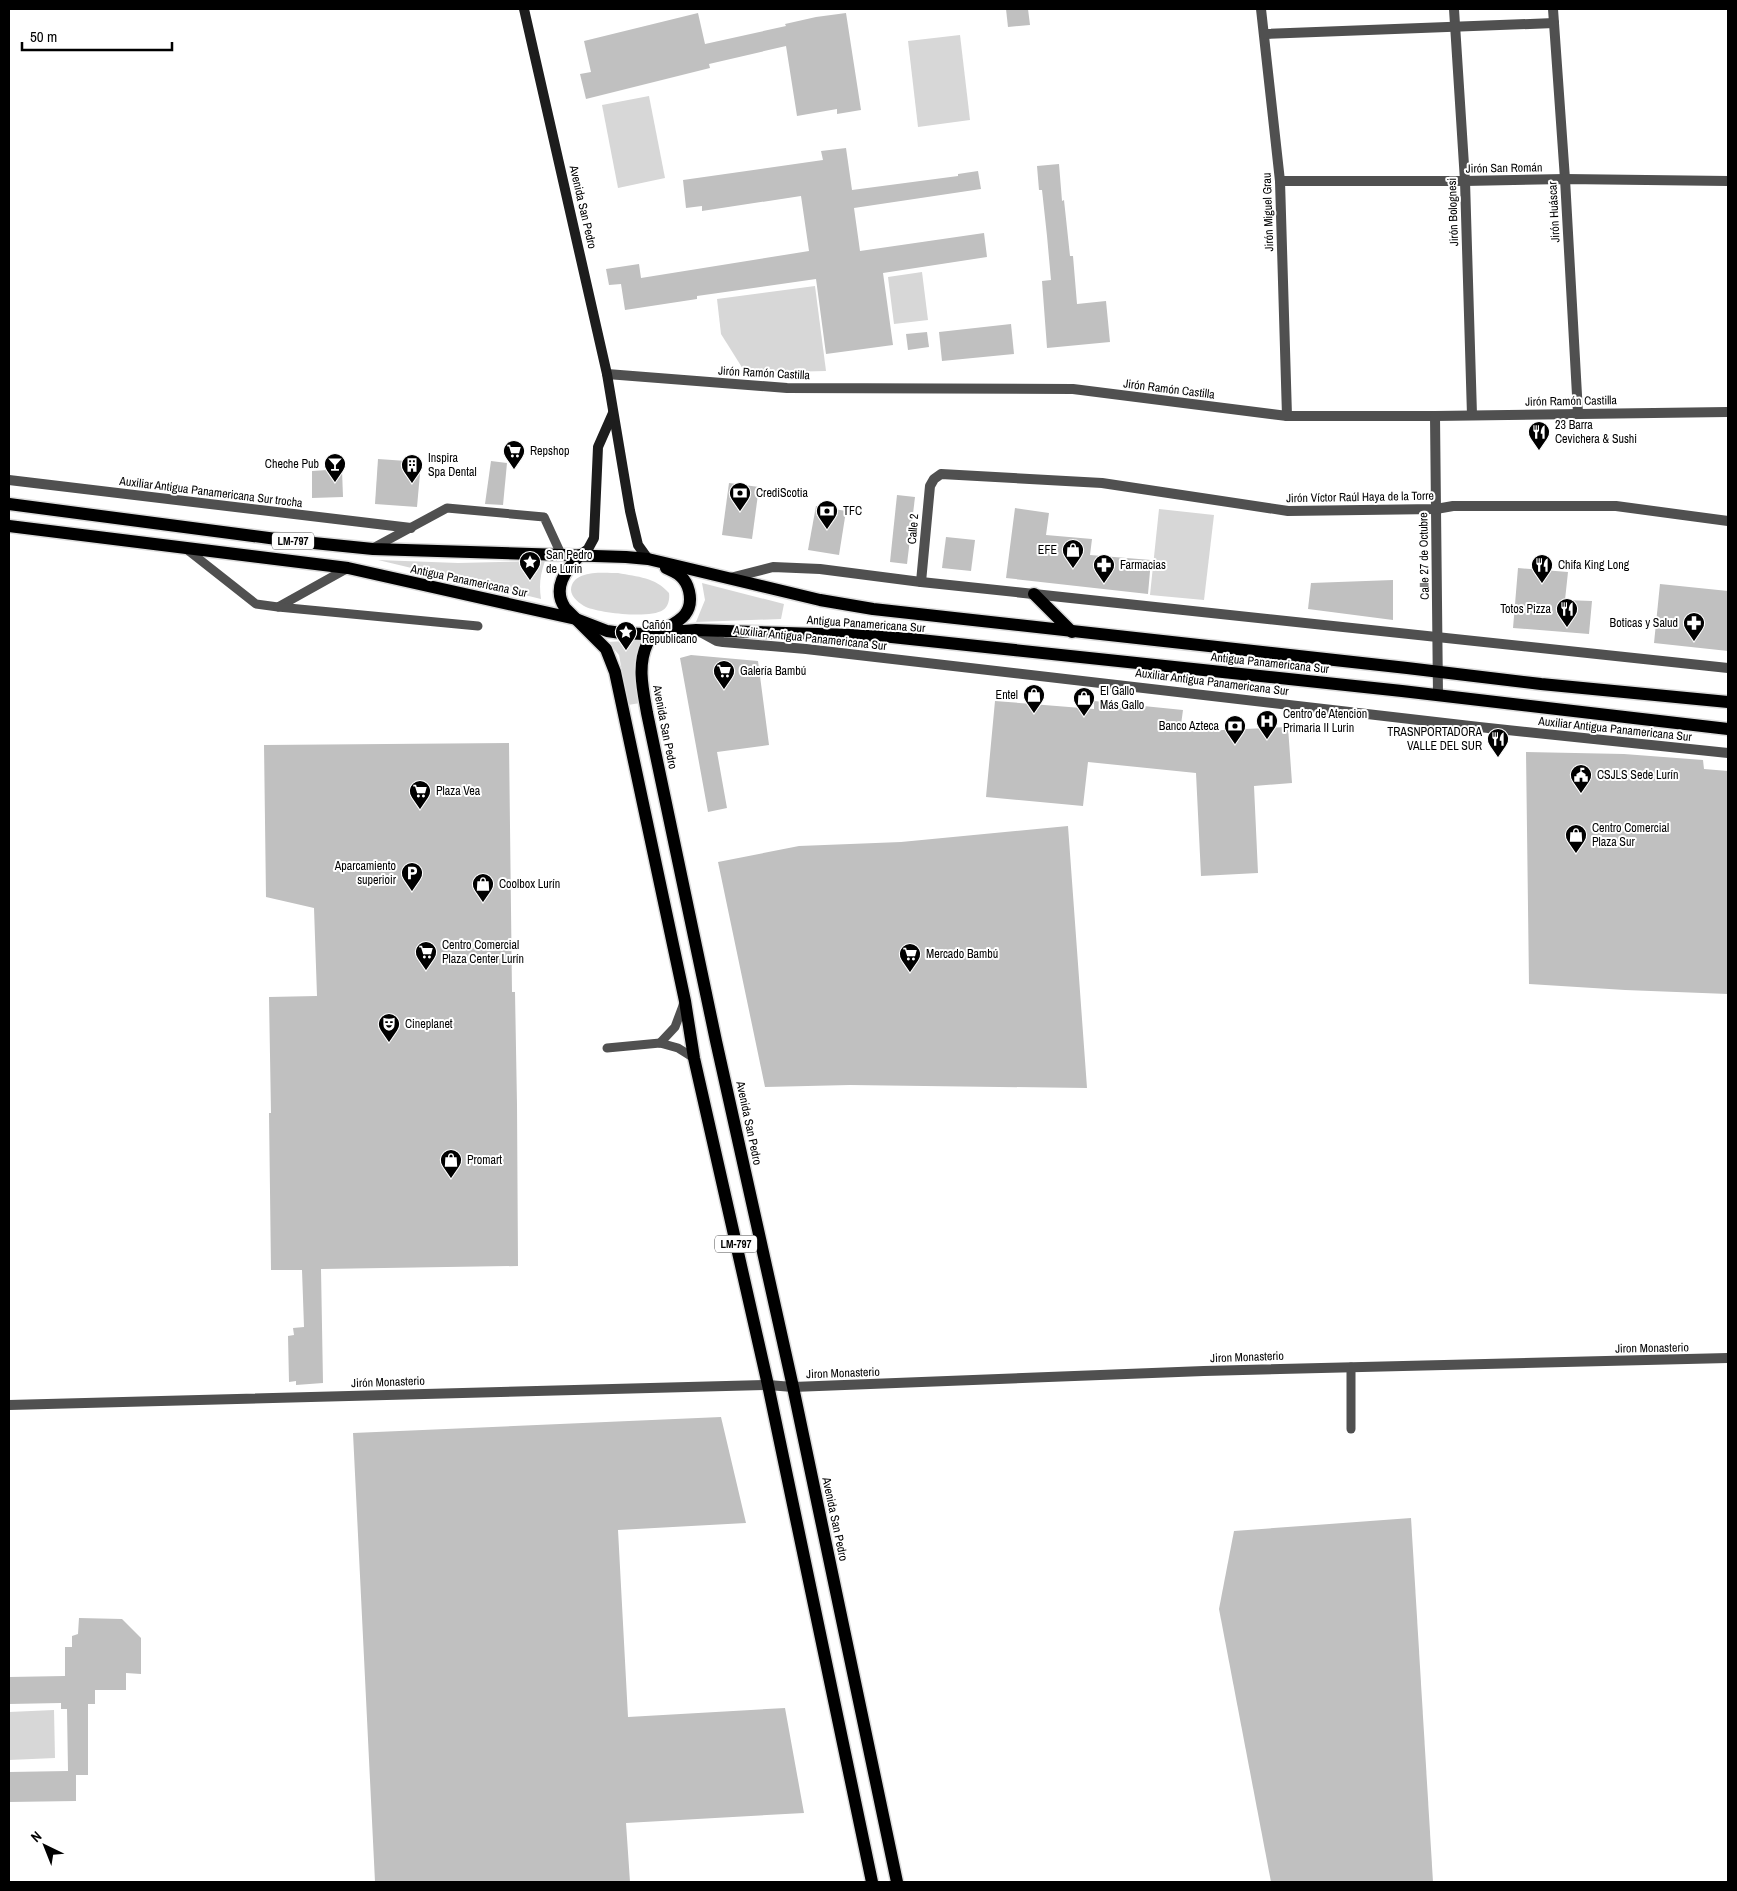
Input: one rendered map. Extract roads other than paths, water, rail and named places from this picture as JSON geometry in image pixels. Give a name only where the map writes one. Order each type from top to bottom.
[{"type":"main road","name":"Antigua Panamericana Sur","points":[[9,504],[284,540],[373,549],[580,556],[609,555],[648,559],[820,600],[873,609],[1541,684],[1728,702]]},
{"type":"main road","name":"Antigua Panamericana Sur","points":[[9,526],[348,568],[576,619],[607,631],[622,633],[696,630],[882,636],[1438,695],[1728,729]]},
{"type":"main road","name":"LM-797","points":[[580,556],[565,574],[559,588],[561,602],[606,649],[615,672],[685,1001],[694,1058],[768,1385],[872,1882]]},
{"type":"main road","name":"Avenida San Pedro","points":[[648,559],[678,573],[688,587],[690,596],[686,612],[671,627],[659,632],[648,642],[642,661],[642,683],[716,1041],[793,1387],[897,1882]]},
{"type":"main road","points":[[1034,594],[1072,632]]},
{"type":"street","name":"Avenida San Pedro","points":[[524,9],[607,374],[630,511],[638,545],[648,559]]},
{"type":"street","name":"Jirón Miguel Grau","points":[[1261,9],[1280,181],[1287,416]]},
{"type":"street","name":"Jirón Bolognesi","points":[[1454,9],[1465,181],[1472,415]]},
{"type":"street","name":"Jirón Huáscar","points":[[1553,9],[1578,413]]},
{"type":"street","points":[[1264,34],[1554,23]]},
{"type":"street","name":"Jirón San Román","points":[[1280,181],[1565,179],[1728,181]]},
{"type":"street","name":"Jirón Ramón Castilla","points":[[607,374],[787,388],[1073,389],[1287,416],[1728,412]]},
{"type":"street","points":[[580,556],[588,549],[594,538],[598,447],[614,412]]},
{"type":"street","name":"Calle 27 de Octubre","points":[[1435,416],[1438,695]]},
{"type":"street","name":"Jirón Víctor Raúl Haya de la Torre","points":[[934,479],[941,474],[1102,483],[1288,511],[1436,509],[1453,506],[1616,506],[1728,521]]},
{"type":"street","name":"Calle 2","points":[[921,582],[930,486],[934,479]]},
{"type":"street","name":"Auxiliar Antigua Panamericana Sur trocha","points":[[9,480],[411,528]]},
{"type":"street","points":[[729,578],[773,567],[820,569],[921,582],[1728,668]]},
{"type":"street","name":"Auxiliar Antigua Panamericana Sur","points":[[696,630],[717,641],[723,642],[816,650],[1479,727],[1728,753]]},
{"type":"street","name":"Jiron Monasterio","points":[[768,1385],[793,1387],[1204,1371],[1728,1358]]},
{"type":"street","name":"Jirón Monasterio","points":[[9,1405],[768,1385]]},
{"type":"lane","points":[[373,549],[447,508],[544,517],[561,554]]},
{"type":"lane","points":[[185,548],[256,604],[478,626]]},
{"type":"lane","points":[[278,607],[348,568]]},
{"type":"lane","points":[[660,1042],[675,1027],[685,1001]]},
{"type":"lane","points":[[608,1048],[660,1042],[678,1048],[694,1058]]},
{"type":"lane","points":[[1351,1367],[1351,1429]]},
{"type":"place","name":"23 Barra Cevichera & Sushi","points":[[1539,451]]},
{"type":"place","name":"Repshop","points":[[514,470]]},
{"type":"place","name":"Cheche Pub","points":[[335,483]]},
{"type":"place","name":"Inspira Spa Dental","points":[[412,484]]},
{"type":"place","name":"CrediScotia","points":[[740,512]]},
{"type":"place","name":"TFC","points":[[827,530]]},
{"type":"place","name":"EFE","points":[[1073,569]]},
{"type":"place","name":"San Pedro de Lurín","points":[[530,581]]},
{"type":"place","name":"Farmacias","points":[[1104,584]]},
{"type":"place","name":"Chifa King Long","points":[[1542,584]]},
{"type":"place","name":"Totos Pizza","points":[[1567,628]]},
{"type":"place","name":"Boticas y Salud","points":[[1694,642]]},
{"type":"place","name":"Cañón Republicano","points":[[626,651]]},
{"type":"place","name":"Galería Bambú","points":[[724,690]]},
{"type":"place","name":"Entel","points":[[1034,714]]},
{"type":"place","name":"El Gallo Más Gallo","points":[[1084,717]]},
{"type":"place","name":"Centro de Atencion Primaria II Lurin","points":[[1267,740]]},
{"type":"place","name":"Banco Azteca","points":[[1235,745]]},
{"type":"place","name":"TRASNPORTADORA VALLE DEL SUR","points":[[1498,758]]},
{"type":"place","name":"CSJLS Sede Lurín","points":[[1581,794]]},
{"type":"place","name":"Plaza Vea","points":[[420,810]]},
{"type":"place","name":"Centro Comercial Plaza Sur","points":[[1576,854]]},
{"type":"place","name":"Aparcamiento superioir","points":[[412,892]]},
{"type":"place","name":"Coolbox Lurín","points":[[483,903]]},
{"type":"place","name":"Centro Comercial Plaza Center Lurín","points":[[426,971]]},
{"type":"place","name":"Mercado Bambú","points":[[910,973]]},
{"type":"place","name":"Cineplanet","points":[[389,1043]]},
{"type":"place","name":"Promart","points":[[451,1179]]}]
